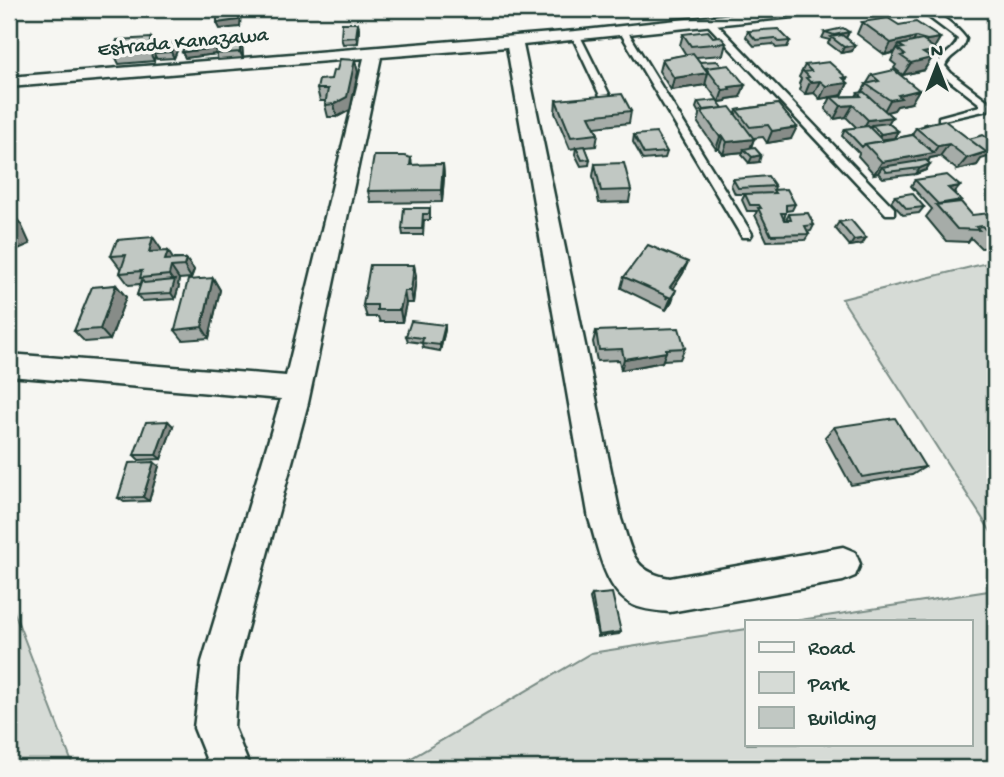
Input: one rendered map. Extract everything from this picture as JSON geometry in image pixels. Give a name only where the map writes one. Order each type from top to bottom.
[{"type":"street","name":"Estrada Kanazawa","points":[[9,82],[624,32],[821,9]]},
{"type":"street","points":[[514,41],[605,519],[622,570],[641,591],[670,595],[843,564]]},
{"type":"street","points":[[230,768],[214,728],[220,662],[252,557],[297,388],[374,51]]},
{"type":"street","points":[[9,365],[297,388]]},
{"type":"lane","points":[[922,9],[958,33],[962,39],[960,47],[943,60],[941,66],[948,75],[985,103],[985,108],[942,119]]},
{"type":"lane","points":[[710,23],[890,211]]},
{"type":"lane","points":[[624,32],[747,234]]},
{"type":"lane","points":[[576,36],[609,104]]},
{"type":"green space","points":[[995,261],[995,538],[842,299]]},
{"type":"green space","points":[[995,590],[995,768],[398,766],[591,653],[745,629],[745,746],[972,746],[972,620],[800,620]]},
{"type":"green space","points":[[9,599],[74,768],[9,768]]},
{"type":"building","points":[[224,9],[239,9],[238,20],[217,23],[217,17],[223,16]]},
{"type":"building","points":[[888,18],[899,25],[916,22],[940,38],[927,40],[916,37],[891,43],[862,22]]},
{"type":"building","points":[[342,23],[358,23],[356,37],[341,38]]},
{"type":"building","points":[[843,28],[849,32],[834,35],[825,32]]},
{"type":"building","points":[[778,29],[790,41],[779,42],[775,38],[756,40],[748,31]]},
{"type":"building","points":[[708,31],[713,37],[720,36],[726,43],[691,46],[683,34]]},
{"type":"building","points":[[842,35],[855,45],[844,47],[831,37]]},
{"type":"building","points":[[240,37],[240,52],[215,54],[217,48],[182,52],[186,41],[221,38],[221,46],[223,38]]},
{"type":"building","points":[[151,38],[148,49],[113,52],[117,40]]},
{"type":"building","points":[[922,40],[937,50],[923,53],[931,58],[911,63],[901,56],[905,55],[898,49],[904,48],[899,45]]},
{"type":"building","points":[[175,42],[171,52],[154,53],[154,44]]},
{"type":"building","points":[[693,53],[708,73],[674,78],[662,59]]},
{"type":"building","points":[[340,59],[355,60],[347,97],[334,104],[325,105],[328,89],[317,89],[319,80],[331,79]]},
{"type":"building","points":[[717,61],[722,66],[706,70],[700,62]]},
{"type":"building","points":[[829,62],[847,78],[843,78],[848,83],[826,86],[820,81],[810,82],[806,78],[809,77],[804,72],[811,71],[805,65]]},
{"type":"building","points":[[729,65],[745,85],[723,90],[706,68]]},
{"type":"building","points":[[894,70],[919,90],[898,95],[901,98],[890,100],[866,84],[879,81],[872,75]]},
{"type":"building","points":[[864,92],[892,117],[868,120],[853,105],[841,106],[831,97],[861,96],[858,93]]},
{"type":"building","points":[[622,94],[631,111],[589,116],[598,134],[571,137],[556,100]]},
{"type":"building","points":[[717,100],[723,108],[703,110],[698,102]]},
{"type":"building","points":[[778,104],[797,127],[772,131],[768,125],[750,127],[737,110]]},
{"type":"building","points":[[730,107],[754,139],[727,142],[723,136],[720,137],[701,111]]},
{"type":"building","points":[[944,120],[986,152],[967,158],[949,144],[938,146],[916,128]]},
{"type":"building","points":[[888,123],[898,131],[881,134],[872,125]]},
{"type":"building","points":[[868,126],[883,141],[862,147],[845,129]]},
{"type":"building","points":[[656,133],[667,152],[644,154],[634,135]]},
{"type":"building","points":[[913,135],[934,153],[882,162],[865,144]]},
{"type":"building","points":[[983,135],[995,143],[995,150],[986,152],[969,139]]},
{"type":"building","points":[[585,146],[590,159],[582,160],[576,147]]},
{"type":"building","points":[[754,147],[761,155],[752,157],[744,149]]},
{"type":"building","points":[[374,156],[405,156],[411,158],[410,165],[443,164],[441,190],[368,191]]},
{"type":"building","points":[[926,160],[930,164],[920,168],[887,172],[882,167]]},
{"type":"building","points":[[624,163],[631,190],[601,191],[595,164]]},
{"type":"building","points":[[947,175],[960,186],[948,188],[961,200],[938,204],[915,180]]},
{"type":"building","points":[[768,176],[775,186],[738,188],[733,179]]},
{"type":"building","points":[[787,189],[795,204],[786,205],[786,213],[781,213],[784,220],[791,220],[789,214],[808,213],[814,225],[805,226],[809,234],[771,235],[758,208],[761,208],[759,205],[750,205],[745,194],[775,193],[773,190]]},
{"type":"building","points":[[912,193],[924,207],[907,209],[895,196]]},
{"type":"building","points":[[961,202],[972,215],[991,213],[995,217],[995,236],[982,226],[976,227],[979,230],[957,229],[936,205]]},
{"type":"building","points":[[404,208],[430,208],[429,214],[423,214],[422,229],[402,229]]},
{"type":"building","points":[[9,215],[14,227],[9,229]]},
{"type":"building","points":[[851,220],[866,238],[854,240],[839,222]]},
{"type":"building","points":[[153,237],[149,252],[168,251],[165,260],[186,259],[184,266],[171,267],[169,275],[140,278],[142,271],[120,273],[126,255],[111,256],[117,240]]},
{"type":"building","points":[[648,245],[688,262],[670,287],[676,290],[671,298],[624,277]]},
{"type":"building","points":[[370,265],[414,265],[411,291],[404,291],[400,310],[377,310],[377,305],[363,305]]},
{"type":"building","points":[[213,278],[202,327],[175,330],[188,280]]},
{"type":"building","points":[[142,280],[144,283],[175,280],[171,293],[137,295]]},
{"type":"building","points":[[116,285],[100,329],[74,331],[92,287]]},
{"type":"building","points":[[411,321],[445,325],[440,345],[422,343],[423,338],[406,336]]},
{"type":"building","points":[[679,328],[685,348],[666,349],[666,352],[624,359],[622,349],[599,350],[596,331]]},
{"type":"building","points":[[895,418],[925,467],[862,477],[834,427]]},
{"type":"building","points":[[168,421],[156,455],[134,455],[146,422]]},
{"type":"building","points":[[154,462],[143,497],[118,498],[129,463]]},
{"type":"building","points":[[612,593],[621,632],[599,635],[592,595]]}]
